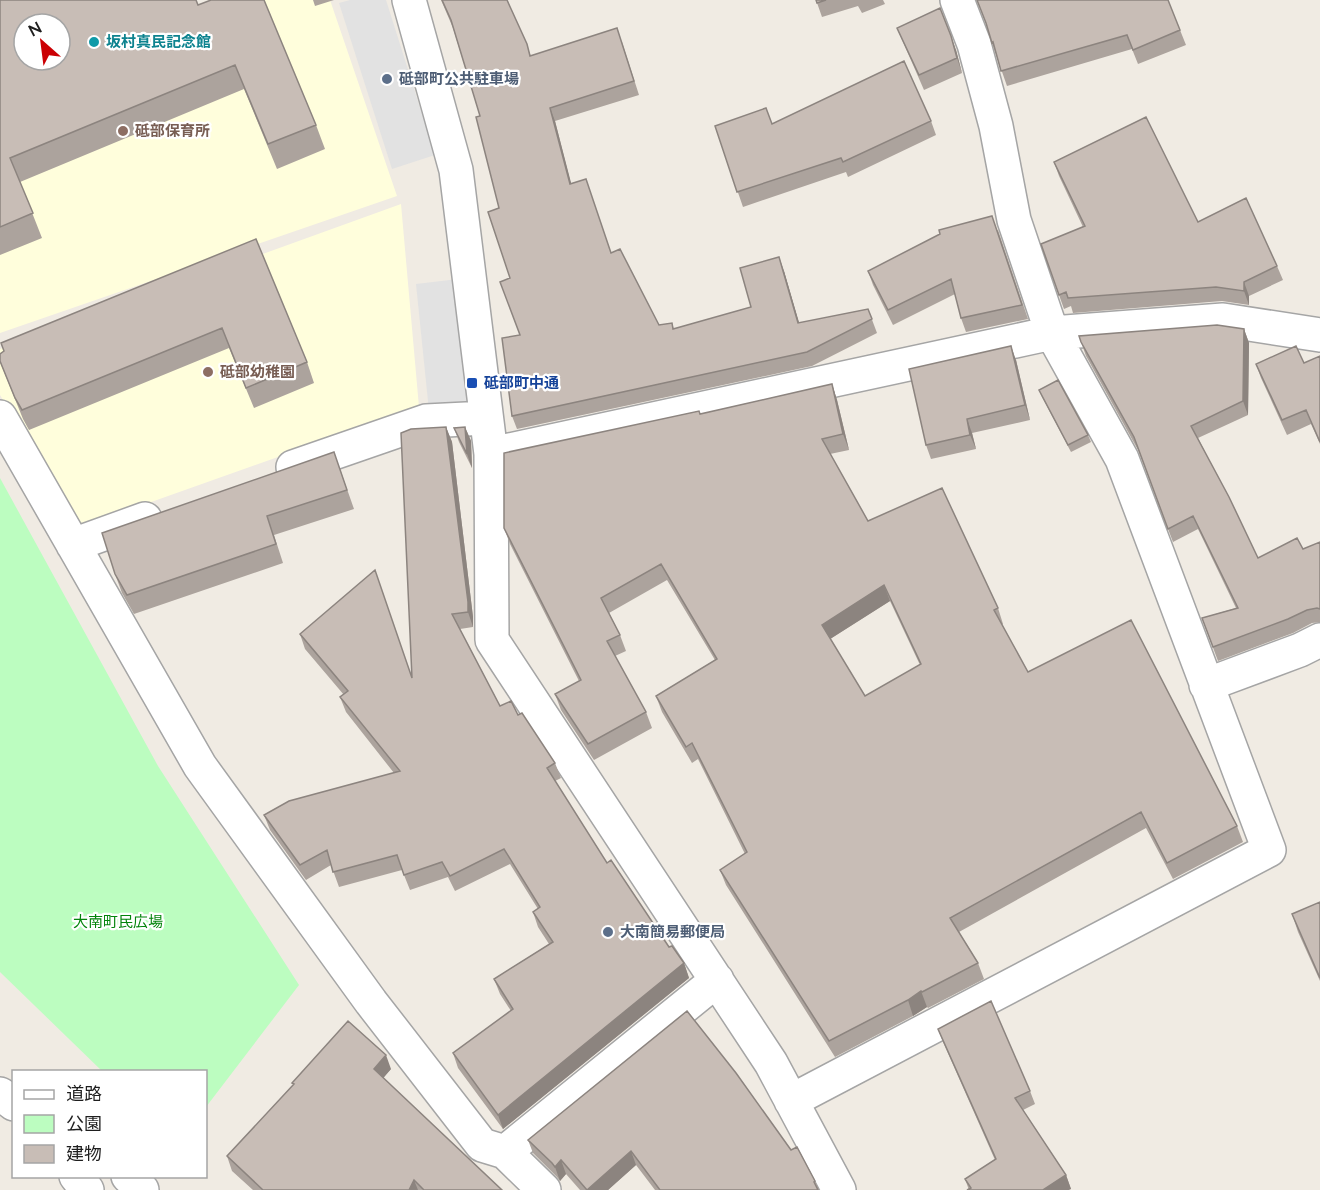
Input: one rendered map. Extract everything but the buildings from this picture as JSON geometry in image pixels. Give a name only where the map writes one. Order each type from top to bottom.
[{"type":"street","points":[[409,0],[456,170],[491,454],[492,640],[771,1063],[839,1190]]},
{"type":"street","points":[[792,1101],[1269,850],[1122,459],[1052,333],[1014,220],[996,126],[974,44],[957,0]]},
{"type":"street","points":[[491,454],[1052,333],[1223,320],[1320,334]]},
{"type":"street","points":[[0,417],[200,766],[371,1002],[475,1136],[482,1144],[505,1152],[544,1190]]},
{"type":"street","points":[[261,479],[426,421],[486,418]]},
{"type":"street","points":[[73,545],[172,510]]},
{"type":"street","points":[[1206,685],[1300,650],[1320,640]]},
{"type":"street","points":[[505,1152],[717,980]]},
{"type":"street","points":[[78,1178],[87,1190]]},
{"type":"street","points":[[130,1178],[142,1190]]},
{"type":"shaded area","points":[[261,0],[330,0],[397,196],[0,333],[0,112]]},
{"type":"shaded area","name":"砥部町公共駐車場","points":[[350,0],[386,0],[435,155],[392,169],[339,3]]},
{"type":"shaded area","name":"砥部幼稚園","points":[[401,204],[419,407],[78,528],[0,395],[0,349]]},
{"type":"shaded area","points":[[458,279],[470,406],[429,411],[416,284]]},
{"type":"green space","name":"大南町民広場","points":[[0,478],[158,766],[299,985],[207,1106],[207,1070],[101,1070],[0,972]]},
{"type":"place","name":"坂村真民記念館","points":[[94,42]]},
{"type":"place","name":"砥部町公共駐車場","points":[[387,79]]},
{"type":"place","name":"砥部保育所","points":[[123,131]]},
{"type":"place","name":"砥部幼稚園","points":[[208,372]]},
{"type":"place","name":"砥部町中通","points":[[472,383]]},
{"type":"place","name":"大南簡易郵便局","points":[[608,932]]}]
